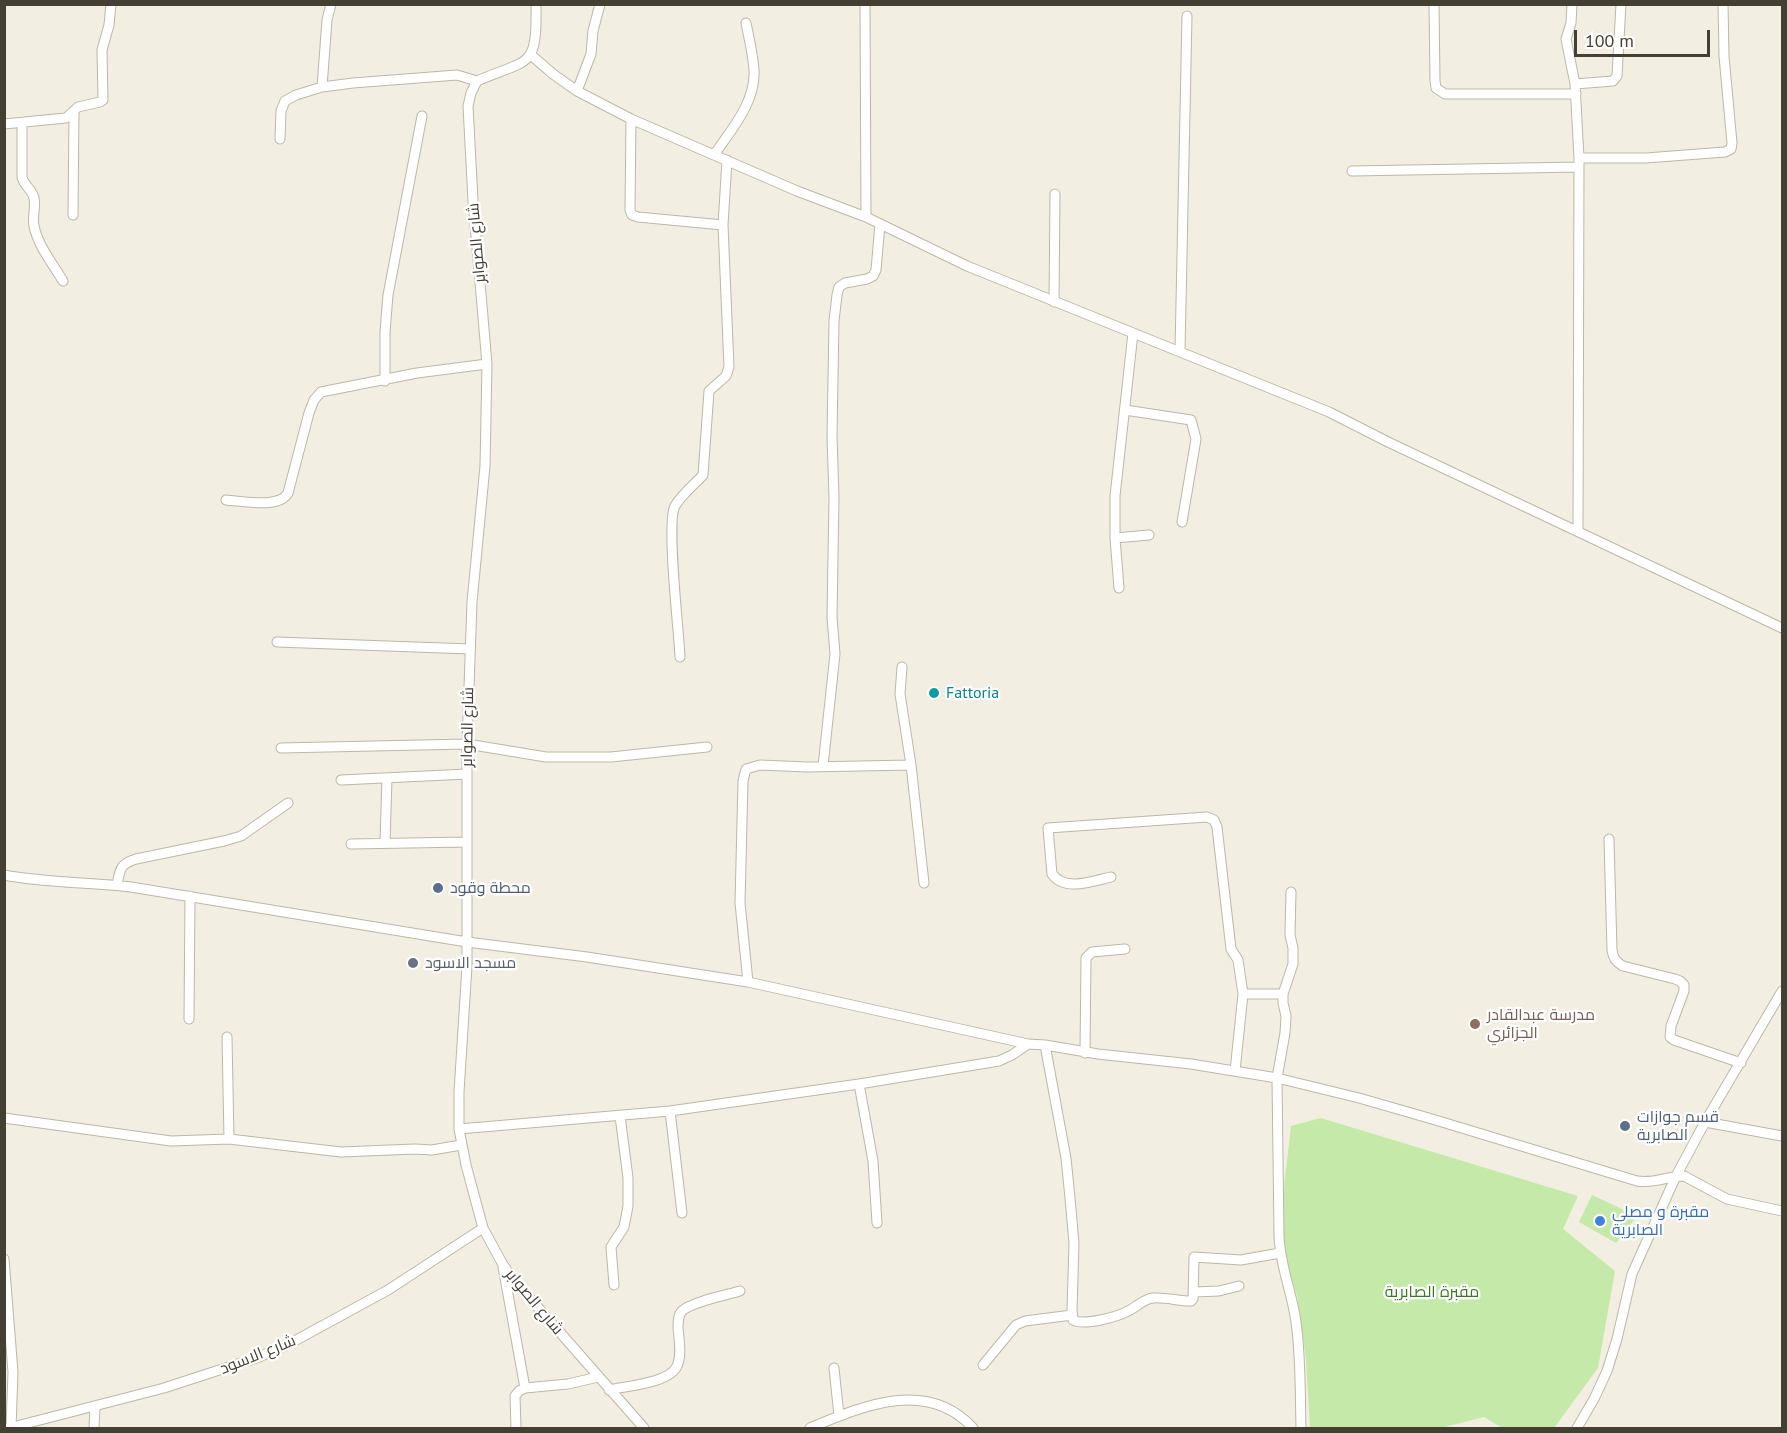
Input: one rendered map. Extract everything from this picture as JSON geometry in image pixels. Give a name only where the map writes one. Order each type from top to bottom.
[{"type":"street","points":[[4,124],[66,118],[78,107],[100,102],[104,98],[102,50],[109,26],[111,4]]},
{"type":"street","points":[[322,87],[327,20],[331,4]]},
{"type":"street","points":[[280,139],[281,111],[285,101],[322,87],[457,75],[477,81],[514,68],[531,55],[536,36],[536,4]]},
{"type":"street","points":[[577,91],[589,61],[600,4]]},
{"type":"street","points":[[865,4],[866,217]]},
{"type":"street","points":[[1434,4],[1435,81],[1439,92],[1445,94],[1576,89],[1613,81],[1617,76],[1621,4]]},
{"type":"street","points":[[1572,4],[1571,23],[1566,39],[1576,89],[1579,163],[1578,531]]},
{"type":"street","points":[[1352,171],[1579,163],[1725,152],[1731,149],[1732,143],[1724,56],[1723,4]]},
{"type":"street","points":[[1180,351],[1187,16]]},
{"type":"street","points":[[714,155],[746,106],[753,88],[754,70],[746,23]]},
{"type":"street","points":[[531,55],[577,91],[632,119],[797,191],[866,217],[967,266],[1329,412],[1782,628]]},
{"type":"street","name":"شارع الصوابر","points":[[477,81],[468,106],[468,124],[487,364],[485,466],[472,602],[470,649],[467,744],[467,942],[459,1129],[461,1145],[483,1228],[502,1263],[513,1279],[644,1428]]},
{"type":"street","points":[[73,215],[74,111]]},
{"type":"street","points":[[385,381],[388,296],[422,116]]},
{"type":"street","points":[[632,119],[630,210],[632,214],[723,225]]},
{"type":"street","points":[[22,123],[22,177],[34,199],[33,214],[36,233],[63,281]]},
{"type":"street","points":[[680,657],[672,539],[674,508],[703,475],[709,392],[726,376],[729,367],[723,225],[727,160]]},
{"type":"street","points":[[1054,302],[1055,195]]},
{"type":"street","points":[[823,766],[835,654],[832,617],[834,321],[839,287],[845,283],[867,279],[873,276],[876,270],[880,224]]},
{"type":"street","points":[[1119,588],[1115,538],[1115,496],[1133,333]]},
{"type":"street","points":[[226,500],[278,502],[285,499],[314,400],[321,392],[417,373],[487,364]]},
{"type":"street","points":[[1125,410],[1191,420],[1196,439],[1182,522]]},
{"type":"street","points":[[1115,538],[1149,535]]},
{"type":"street","points":[[278,642],[470,649]]},
{"type":"street","points":[[902,667],[900,694],[911,765],[924,883]]},
{"type":"street","points":[[281,748],[467,744],[546,757],[611,757],[706,747]]},
{"type":"street","points":[[748,982],[740,903],[746,769],[760,765],[807,767],[911,765]]},
{"type":"street","points":[[341,780],[467,774]]},
{"type":"street","points":[[385,843],[387,778]]},
{"type":"street","points":[[117,885],[125,862],[241,836],[288,803]]},
{"type":"street","points":[[1111,878],[1066,885],[1054,878],[1048,828],[1207,817],[1214,820],[1217,827],[1231,949],[1238,960],[1243,994],[1235,1071]]},
{"type":"street","points":[[1609,839],[1613,957],[1623,966],[1675,979],[1684,985],[1670,1037],[1741,1063]]},
{"type":"street","points":[[351,844],[467,842]]},
{"type":"street","points":[[4,875],[48,881],[117,885],[467,942],[582,956],[748,982],[1028,1044],[1277,1078],[1359,1098],[1638,1181],[1648,1182],[1684,1176],[1727,1199],[1782,1211]]},
{"type":"street","points":[[1291,892],[1290,935],[1293,964],[1283,994],[1286,1016],[1285,1033],[1277,1078],[1280,1253],[1296,1320],[1301,1428]]},
{"type":"street","points":[[189,1019],[190,896]]},
{"type":"street","points":[[1085,1053],[1086,958],[1092,952],[1125,950]]},
{"type":"street","points":[[1577,1428],[1607,1371],[1632,1274],[1676,1176],[1782,991]]},
{"type":"street","points":[[1243,994],[1283,994]]},
{"type":"street","points":[[227,1037],[229,1140]]},
{"type":"street","points":[[459,1129],[670,1111],[859,1084],[999,1061],[1028,1044]]},
{"type":"street","points":[[1045,1045],[1052,1093],[1066,1158],[1074,1243],[1073,1320],[1080,1323],[1122,1314],[1148,1299],[1191,1301],[1194,1299],[1194,1257],[1241,1260],[1280,1253]]},
{"type":"street","points":[[859,1084],[873,1161],[877,1223]]},
{"type":"street","points":[[670,1111],[682,1213]]},
{"type":"street","points":[[615,1285],[611,1248],[624,1227],[628,1206],[628,1178],[620,1116]]},
{"type":"street","points":[[4,1118],[171,1141],[229,1140],[341,1152],[432,1150],[461,1145]]},
{"type":"street","points":[[1705,1122],[1782,1136]]},
{"type":"street","name":"شارع الاسود","points":[[10,1428],[202,1377],[260,1357],[289,1344],[388,1290],[483,1228]]},
{"type":"street","points":[[4,1259],[13,1372],[10,1428]]},
{"type":"street","points":[[502,1263],[525,1388]]},
{"type":"street","points":[[1194,1292],[1219,1291],[1239,1286]]},
{"type":"street","points":[[609,1390],[661,1379],[674,1372],[680,1350],[678,1320],[681,1311],[692,1305],[740,1291]]},
{"type":"street","points":[[983,1365],[1016,1325],[1025,1321],[1072,1315]]},
{"type":"street","points":[[834,1368],[839,1416]]},
{"type":"street","points":[[516,1428],[515,1396],[519,1391],[525,1388],[568,1384],[598,1377]]},
{"type":"street","points":[[810,1428],[876,1404],[899,1400],[934,1402],[951,1409],[973,1428]]},
{"type":"street","points":[[94,1428],[95,1407]]},
{"type":"green space","name":"مقبرة الصابرية","points":[[1321,1118],[1578,1196],[1563,1229],[1615,1271],[1598,1368],[1554,1428],[1502,1428],[1484,1417],[1441,1428],[1310,1428],[1306,1359],[1297,1295],[1278,1239],[1291,1126]]},
{"type":"green space","points":[[1592,1195],[1637,1216],[1616,1243],[1579,1222]]},
{"type":"place","name":"Fattoria","points":[[934,693]]},
{"type":"place","name":"محطة وقود","points":[[438,888]]},
{"type":"place","name":"مسجد الاسود","points":[[413,963]]},
{"type":"place","name":"مدرسة عبدالقادر الجزائري","points":[[1475,1024]]},
{"type":"place","name":"قسم جوازات الصابرية","points":[[1625,1126]]},
{"type":"place","name":"مقبرة و مصلى الصابرية","points":[[1600,1221]]}]
